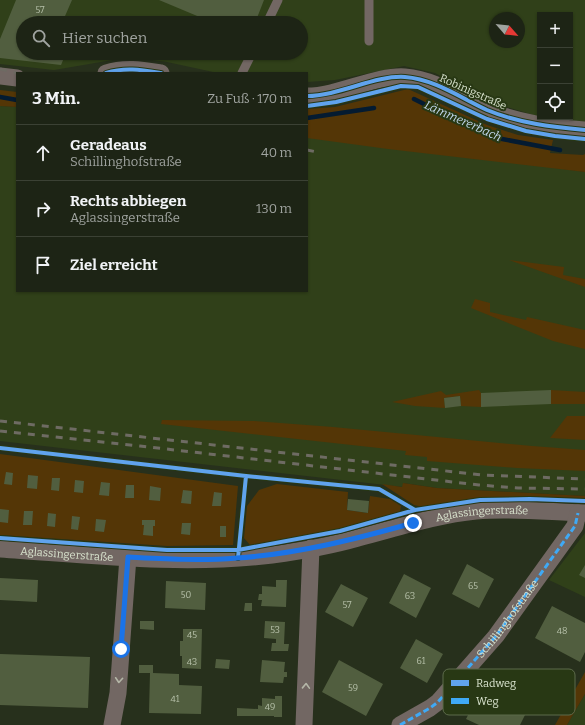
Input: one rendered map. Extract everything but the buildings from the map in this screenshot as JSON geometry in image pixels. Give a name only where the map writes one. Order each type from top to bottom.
[{"type":"street","points":[[111,72],[127,69],[140,69],[156,72]]},
{"type":"street","points":[[0,76],[16,78]]},
{"type":"street","name":"Robinigstraße","points":[[308,96],[337,91],[391,77],[405,77],[422,80],[487,110],[506,117],[556,127],[585,130]]},
{"type":"street","name":"Aglassingerstraße","points":[[0,549],[184,560],[238,558],[311,548],[357,539],[413,523],[475,511],[523,510],[582,513]]},
{"type":"street","name":"Schillinghofstraße","points":[[467,669],[496,636],[575,526],[582,513]]},
{"type":"street","points":[[304,725],[311,548]]},
{"type":"street","points":[[112,725],[118,693],[128,557]]},
{"type":"street","name":"Schillinghofstraße","points":[[400,725],[430,708],[443,696]]},
{"type":"lane","points":[[270,16],[278,0]]},
{"type":"lane","points":[[369,0],[370,41]]},
{"type":"lane","points":[[242,72],[248,60]]},
{"type":"shaded area","points":[[0,0],[585,0],[585,122],[567,120],[573,120],[573,12],[537,12],[537,116],[507,107],[466,89],[435,73],[404,66],[335,80],[308,82],[308,72],[213,72],[152,60],[308,60],[308,16],[16,16],[16,60],[112,60],[54,70],[0,64]]},
{"type":"shaded area","points":[[408,89],[487,125],[518,135],[553,140],[550,153],[585,154],[585,172],[308,138],[308,109],[335,107]]},
{"type":"shaded area","points":[[0,90],[16,92],[16,107],[0,106]]},
{"type":"shaded area","points":[[0,106],[16,107],[16,292],[308,292],[308,133],[585,172],[585,496],[437,488],[403,483],[403,487],[0,441]]},
{"type":"shaded area","points":[[509,260],[564,267],[563,275],[585,279],[585,287]]},
{"type":"shaded area","points":[[475,299],[490,303],[490,312],[526,320],[527,317],[585,330],[585,349],[553,341],[471,308]]},
{"type":"shaded area","points":[[479,390],[481,393],[481,407],[461,406],[460,396],[444,398],[445,408],[415,406],[392,402],[441,391],[446,395]]},
{"type":"shaded area","points":[[551,390],[585,392],[585,404],[551,404]]},
{"type":"shaded area","points":[[567,416],[585,416],[585,440],[550,438]]},
{"type":"shaded area","points":[[162,420],[254,421],[585,450],[585,471],[517,468],[427,461],[427,457],[405,455],[406,451],[161,424]]},
{"type":"shaded area","points":[[0,454],[238,486],[233,545],[167,546],[0,535]]},
{"type":"shaded area","points":[[403,483],[437,488],[585,496],[585,499],[530,497],[480,498],[423,507],[414,505],[382,484],[402,487]]},
{"type":"shaded area","points":[[277,484],[348,492],[347,510],[368,513],[370,496],[390,499],[401,506],[400,512],[328,532],[250,545],[244,538],[247,506],[259,490]]},
{"type":"shaded area","points":[[585,533],[585,597],[549,580]]},
{"type":"shaded area","points":[[585,672],[585,694],[575,711],[575,690]]},
{"type":"shaded area","points":[[585,694],[585,725],[567,725],[573,715],[575,715],[575,711]]},
{"type":"shaded area","points":[[561,715],[573,715],[567,725],[555,725]]},
{"type":"waterway","name":"Lämmererbach","points":[[0,97],[16,100]]},
{"type":"waterway","name":"Lämmererbach","points":[[414,99],[462,123],[497,138],[560,150]]},
{"type":"waterway","name":"Lämmererbach","points":[[308,118],[374,108]]},
{"type":"railway","points":[[0,69],[16,73]]},
{"type":"railway","points":[[308,150],[317,152]]},
{"type":"railway","points":[[0,421],[482,475],[585,479]]},
{"type":"railway","points":[[0,431],[479,485],[518,488],[585,489]]},
{"type":"marked path","points":[[467,669],[496,636],[575,526],[578,513]]},
{"type":"marked path","points":[[400,725],[430,708],[443,696]]},
{"type":"cycle path","points":[[110,72],[120,70],[154,72]]},
{"type":"cycle path","points":[[308,96],[332,93],[369,82],[393,77],[416,78],[437,85],[487,110],[511,118],[548,126],[585,130]]},
{"type":"cycle path","points":[[308,106],[336,102],[401,86],[418,87],[487,119],[526,131],[585,139]]},
{"type":"cycle path","points":[[0,448],[246,476],[379,489],[415,510]]},
{"type":"cycle path","points":[[238,558],[246,476]]},
{"type":"cycle path","points":[[0,538],[167,550],[238,550],[340,531],[415,510],[480,500],[530,499],[585,501]]},
{"type":"route","points":[[121,649],[128,557],[184,560],[238,558],[273,554],[357,539],[413,523]]}]
